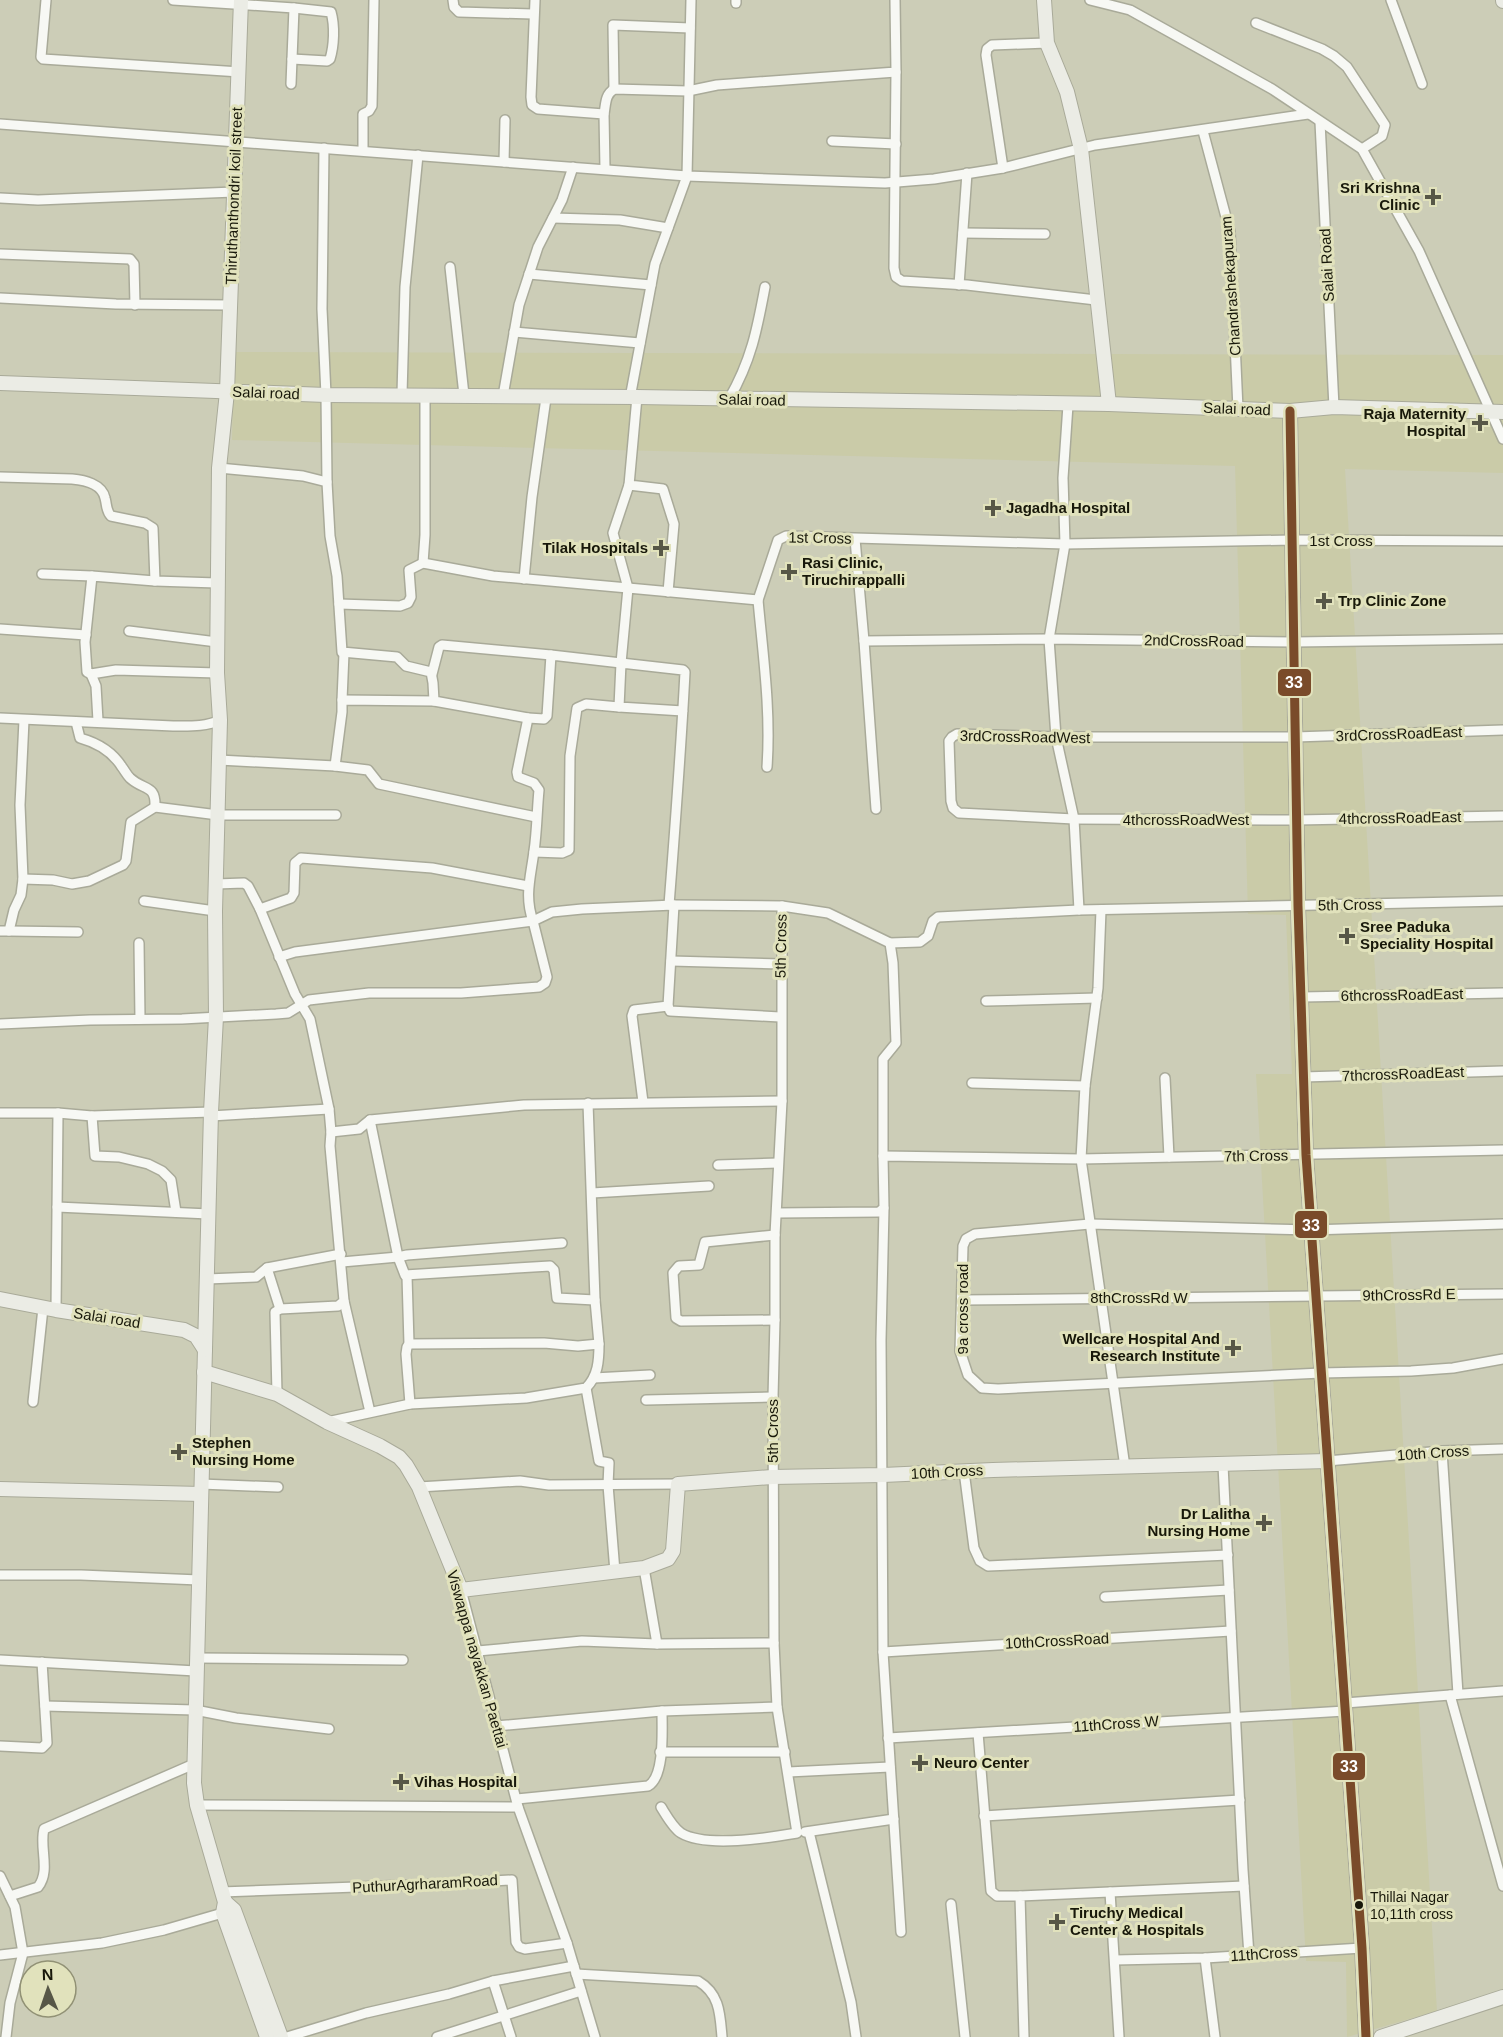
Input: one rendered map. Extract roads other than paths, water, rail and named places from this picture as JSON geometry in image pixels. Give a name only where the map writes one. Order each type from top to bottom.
[{"type":"street","points":[[46,0],[41,57],[43,59],[240,72]]},
{"type":"street","points":[[174,0],[294,8],[319,5],[331,12],[333,19],[330,59],[327,61],[292,59]]},
{"type":"street","points":[[363,150],[363,114],[372,106],[374,0]]},
{"type":"street","points":[[453,0],[453,7],[459,12],[533,14]]},
{"type":"street","points":[[535,0],[532,105],[538,109],[604,114]]},
{"type":"street","points":[[619,707],[628,588],[613,533],[628,485],[640,343],[655,264],[687,176],[691,0]]},
{"type":"street","points":[[895,0],[894,268],[896,277],[902,281],[1096,300]]},
{"type":"street","points":[[1044,0],[1047,43],[1067,92],[1081,149],[1109,404]]},
{"type":"street","points":[[1090,0],[1130,10],[1272,89],[1362,149],[1419,251],[1497,411],[1503,439]]},
{"type":"street","points":[[1391,0],[1422,84]]},
{"type":"street","name":"Thiruthanthondri koil street","points":[[226,1904],[197,1805],[194,1764],[208,1214],[216,1017],[215,911],[220,720],[217,673],[219,468],[227,392],[241,3]]},
{"type":"street","points":[[291,84],[294,8]]},
{"type":"street","points":[[1256,23],[1322,48],[1347,67],[1385,125],[1382,136],[1362,149]]},
{"type":"street","points":[[614,89],[612,25],[690,28]]},
{"type":"street","points":[[1003,168],[986,52],[992,45],[1047,43]]},
{"type":"street","points":[[605,169],[604,114],[606,97],[614,89],[688,91],[717,85],[896,72]]},
{"type":"street","points":[[0,124],[687,176],[896,182],[1003,168],[1081,149],[1308,114]]},
{"type":"street","points":[[504,162],[505,120]]},
{"type":"street","name":"Salai Road","points":[[1320,122],[1334,407]]},
{"type":"street","name":"Chandrashekapuram","points":[[1203,130],[1230,232],[1238,409]]},
{"type":"street","points":[[832,141],[896,144]]},
{"type":"street","points":[[324,148],[322,309],[327,482],[330,536],[337,576],[341,651],[397,657],[406,666],[428,670],[432,674]]},
{"type":"street","points":[[402,394],[405,287],[418,155]]},
{"type":"street","points":[[503,396],[519,305],[538,247],[562,200],[573,167]]},
{"type":"street","points":[[959,285],[967,173]]},
{"type":"street","points":[[0,198],[38,200],[234,192]]},
{"type":"street","points":[[553,218],[620,220],[668,228]]},
{"type":"street","points":[[963,232],[1045,234]]},
{"type":"street","points":[[0,254],[130,260],[134,264],[135,305]]},
{"type":"street","points":[[450,267],[464,395]]},
{"type":"street","points":[[529,274],[651,285]]},
{"type":"street","points":[[729,399],[752,353],[765,287]]},
{"type":"street","points":[[0,298],[135,305],[230,305]]},
{"type":"street","points":[[514,332],[640,343]]},
{"type":"street","name":"Salai road","points":[[0,383],[326,395],[425,394],[546,398],[1109,404],[1290,411],[1334,407],[1497,411]]},
{"type":"street","points":[[423,563],[425,394]]},
{"type":"street","points":[[524,579],[532,497],[546,398]]},
{"type":"street","points":[[1068,405],[1063,478],[1065,544],[1049,639],[1056,737],[1074,819],[1079,910]]},
{"type":"street","points":[[1290,411],[1298,906],[1306,1155],[1362,1948],[1366,2037]]},
{"type":"street","points":[[219,468],[303,476],[327,482]]},
{"type":"street","points":[[0,477],[72,479],[83,480],[94,485],[103,493],[107,510],[111,516],[145,522],[153,528],[155,581]]},
{"type":"street","points":[[628,485],[663,489],[666,492],[674,524],[668,592]]},
{"type":"street","name":"1st Cross","points":[[758,600],[778,540],[782,537],[1065,544],[1292,540],[1503,542]]},
{"type":"street","points":[[855,539],[876,809]]},
{"type":"street","points":[[339,604],[400,606],[408,603],[411,597],[409,570],[423,563],[493,576],[758,600],[767,704],[769,742],[767,767]]},
{"type":"street","points":[[42,574],[217,583]]},
{"type":"street","points":[[92,576],[86,635],[87,672],[91,674],[96,686],[98,721]]},
{"type":"street","points":[[0,628],[86,635]]},
{"type":"street","points":[[129,631],[218,642]]},
{"type":"street","name":"2ndCrossRoad","points":[[864,641],[1049,639],[1294,642],[1503,639]]},
{"type":"street","points":[[434,702],[432,674],[439,647],[442,645],[551,655],[686,672],[671,905],[668,1006],[670,1011],[780,1017]]},
{"type":"street","points":[[335,766],[342,712],[345,653]]},
{"type":"street","points":[[342,700],[434,702],[544,719],[547,716],[551,655]]},
{"type":"street","points":[[91,674],[116,670],[217,673]]},
{"type":"street","points":[[534,852],[562,853],[569,850],[570,756],[577,708],[586,704],[683,711]]},
{"type":"street","points":[[0,718],[193,726],[220,720]]},
{"type":"street","points":[[0,1024],[182,1019],[288,1013],[309,1000],[369,993],[461,993],[539,987],[548,977],[528,908],[528,886],[534,852],[539,790],[534,783],[521,779],[517,775],[528,718]]},
{"type":"street","points":[[24,720],[20,805],[23,879],[21,894],[5,931],[78,932]]},
{"type":"street","points":[[76,722],[80,738],[97,743],[106,749],[122,765],[129,778],[150,789],[156,798],[155,807]]},
{"type":"street","name":"3rdCrossRoadEast","points":[[1295,737],[1503,730]]},
{"type":"street","name":"3rdCrossRoadWest","points":[[1074,819],[959,813],[951,801],[949,741],[954,735],[1295,737]]},
{"type":"street","points":[[219,760],[368,770],[379,784],[536,817]]},
{"type":"street","points":[[23,879],[53,880],[72,884],[89,881],[123,865],[126,861],[131,822],[155,807],[218,815],[336,815]]},
{"type":"street","name":"4thcrossRoadEast","points":[[1297,820],[1503,816]]},
{"type":"street","name":"4thcrossRoadWest","points":[[1074,819],[1297,820]]},
{"type":"street","points":[[260,909],[291,898],[294,893],[295,863],[301,858],[432,868],[528,886]]},
{"type":"street","points":[[216,884],[244,883],[248,886],[279,957],[310,1019],[329,1109],[330,1146],[344,1301],[370,1412]]},
{"type":"street","name":"5th Cross","points":[[797,1833],[777,1707],[774,1643],[772,1397],[775,1235],[782,1101],[780,1017],[782,906],[828,913],[890,943],[920,942],[928,936],[933,921],[938,917],[1079,910],[1503,901]]},
{"type":"street","points":[[144,902],[215,911]]},
{"type":"street","points":[[279,957],[295,952],[533,921],[547,914],[570,910],[671,905],[782,906]]},
{"type":"street","points":[[1101,910],[1097,998],[1085,1086],[1081,1159],[1125,1467]]},
{"type":"street","points":[[139,943],[140,1019]]},
{"type":"street","points":[[890,943],[896,1043],[883,1059],[884,1208],[881,1340],[883,1652],[901,1932]]},
{"type":"street","points":[[671,961],[781,964]]},
{"type":"street","name":"6thcrossRoadEast","points":[[1302,996],[1503,993]]},
{"type":"street","points":[[986,1001],[1097,998]]},
{"type":"street","points":[[643,1102],[632,1016],[634,1010],[668,1006]]},
{"type":"street","name":"7thcrossRoadEast","points":[[1303,1077],[1503,1071]]},
{"type":"street","points":[[1165,1078],[1169,1158]]},
{"type":"street","points":[[972,1083],[1085,1086]]},
{"type":"street","points":[[331,1132],[359,1129],[370,1119],[524,1105],[782,1101]]},
{"type":"street","points":[[327,1422],[410,1404],[526,1398],[586,1388],[594,1378],[598,1344],[588,1103]]},
{"type":"street","points":[[0,1113],[58,1113],[92,1116],[329,1109]]},
{"type":"street","points":[[33,1402],[50,1309],[59,1185],[58,1113]]},
{"type":"street","points":[[92,1116],[95,1156],[119,1157],[148,1164],[162,1171],[171,1180],[176,1212]]},
{"type":"street","points":[[370,1119],[398,1257],[403,1273],[407,1276],[409,1344],[406,1354],[410,1404]]},
{"type":"street","name":"7th Cross","points":[[883,1156],[1081,1159],[1503,1150]]},
{"type":"street","points":[[718,1165],[778,1162]]},
{"type":"street","points":[[592,1193],[709,1186]]},
{"type":"street","points":[[57,1207],[208,1214]]},
{"type":"street","points":[[777,1213],[872,1213],[884,1208]]},
{"type":"street","name":"9a cross road","points":[[1503,1224],[1311,1230],[1090,1224],[975,1234],[966,1239],[963,1246],[960,1351],[969,1376],[982,1388],[998,1389],[1113,1382],[1411,1371],[1453,1368],[1503,1359]]},
{"type":"street","points":[[775,1235],[705,1242],[699,1264],[679,1266],[673,1273],[676,1318],[681,1321],[775,1320]]},
{"type":"street","points":[[207,1279],[256,1277],[267,1268],[341,1258],[398,1257],[562,1243]]},
{"type":"street","points":[[407,1276],[550,1266],[554,1270],[557,1298],[595,1300]]},
{"type":"street","points":[[267,1268],[280,1309]]},
{"type":"street","name":"9thCrossRd E","points":[[1316,1297],[1503,1294]]},
{"type":"street","name":"8thCrossRd W","points":[[962,1299],[1316,1297]]},
{"type":"street","name":"Salai road","points":[[0,1299],[184,1330],[196,1336],[205,1350]]},
{"type":"street","points":[[278,1394],[274,1314],[280,1309],[334,1307],[341,1305],[344,1301]]},
{"type":"street","points":[[409,1344],[544,1343],[578,1346],[598,1344]]},
{"type":"street","name":"Viswappa nayakkan Paettai","points":[[204,1372],[278,1394],[327,1422],[392,1453],[406,1465],[419,1487],[461,1590],[518,1803],[567,1943],[595,2037]]},
{"type":"street","points":[[594,1378],[650,1375]]},
{"type":"street","points":[[586,1388],[599,1461],[609,1463],[608,1485],[615,1572]]},
{"type":"street","points":[[646,1400],[772,1397]]},
{"type":"street","name":"10th Cross","points":[[678,1484],[772,1477],[1327,1461],[1442,1451],[1503,1449]]},
{"type":"street","points":[[1442,1451],[1454,1694],[1503,1886]]},
{"type":"street","points":[[1223,1465],[1249,1955]]},
{"type":"street","points":[[964,1471],[974,1548],[980,1561],[988,1566],[1228,1555]]},
{"type":"street","points":[[419,1487],[520,1481],[549,1485],[678,1484],[674,1551],[668,1559],[644,1568],[461,1590]]},
{"type":"street","points":[[0,1490],[278,1487]]},
{"type":"street","points":[[644,1568],[657,1644]]},
{"type":"street","points":[[0,1575],[199,1580]]},
{"type":"street","points":[[1105,1597],[1229,1590]]},
{"type":"street","name":"10thCrossRoad","points":[[883,1652],[1231,1631]]},
{"type":"street","points":[[478,1651],[582,1641],[657,1644],[774,1643]]},
{"type":"street","points":[[0,1660],[197,1664],[403,1660]]},
{"type":"street","points":[[0,1746],[42,1748],[46,1746],[42,1662]]},
{"type":"street","name":"11thCross W","points":[[888,1738],[1235,1717],[1503,1691]]},
{"type":"street","points":[[45,1706],[195,1710],[236,1718],[328,1729]]},
{"type":"street","points":[[496,1726],[662,1711],[777,1707]]},
{"type":"street","points":[[197,1805],[518,1803],[648,1785],[656,1780],[660,1768],[662,1711]]},
{"type":"street","points":[[978,1732],[991,1891],[997,1896],[1244,1886]]},
{"type":"street","points":[[660,1752],[785,1752]]},
{"type":"street","points":[[10,1896],[38,1887],[41,1883],[44,1829],[194,1764]]},
{"type":"street","points":[[788,1772],[890,1767]]},
{"type":"street","points":[[984,1816],[1240,1800]]},
{"type":"street","points":[[661,1808],[678,1832],[699,1838],[726,1840],[758,1839],[894,1820]]},
{"type":"street","points":[[809,1832],[851,2002],[856,2037]]},
{"type":"street","points":[[0,1876],[15,1906],[23,1953],[10,2003],[6,2037]]},
{"type":"street","name":"PuthurAgrharamRoad","points":[[0,1955],[102,1943],[164,1930],[226,1904],[512,1880],[516,1942],[519,1947],[525,1949],[567,1943]]},
{"type":"street","points":[[1110,1892],[1119,2037]]},
{"type":"street","points":[[1020,1896],[1024,2037]]},
{"type":"street","points":[[226,1904],[267,2037]]},
{"type":"street","points":[[226,1904],[281,2037]]},
{"type":"street","points":[[951,1904],[965,2037]]},
{"type":"street","name":"11thCross","points":[[1115,1960],[1205,1958],[1362,1948]]},
{"type":"street","points":[[1205,1958],[1215,2037]]},
{"type":"street","points":[[287,2037],[366,2013],[449,1994],[493,1981],[575,1970],[698,1981],[705,1985],[717,1999],[722,2037]]},
{"type":"street","points":[[493,1981],[511,2037]]},
{"type":"street","points":[[436,2037],[581,1990]]},
{"type":"street","points":[[1381,2037],[1503,1997]]},
{"type":"place","name":"Sri Krishna Clinic","points":[[1433,197]]},
{"type":"place","name":"Raja Maternity Hospital","points":[[1480,423]]},
{"type":"place","name":"Jagadha Hospital","points":[[993,508]]},
{"type":"place","name":"Tilak Hospitals","points":[[661,548]]},
{"type":"place","name":"Rasi Clinic, Tiruchirappalli","points":[[789,572]]},
{"type":"place","name":"Trp Clinic Zone","points":[[1324,601]]},
{"type":"place","name":"Sree Paduka Speciality Hospital","points":[[1347,936]]},
{"type":"place","name":"Wellcare Hospital And Research Institute","points":[[1233,1348]]},
{"type":"place","name":"Stephen Nursing Home","points":[[179,1452]]},
{"type":"place","name":"Dr Lalitha Nursing Home","points":[[1264,1523]]},
{"type":"place","name":"Neuro Center","points":[[920,1763]]},
{"type":"place","name":"Vihas Hospital","points":[[401,1782]]},
{"type":"place","name":"Thillai Nagar 10,11th cross","points":[[1359,1905]]},
{"type":"place","name":"Tiruchy Medical Center & Hospitals","points":[[1057,1922]]}]
